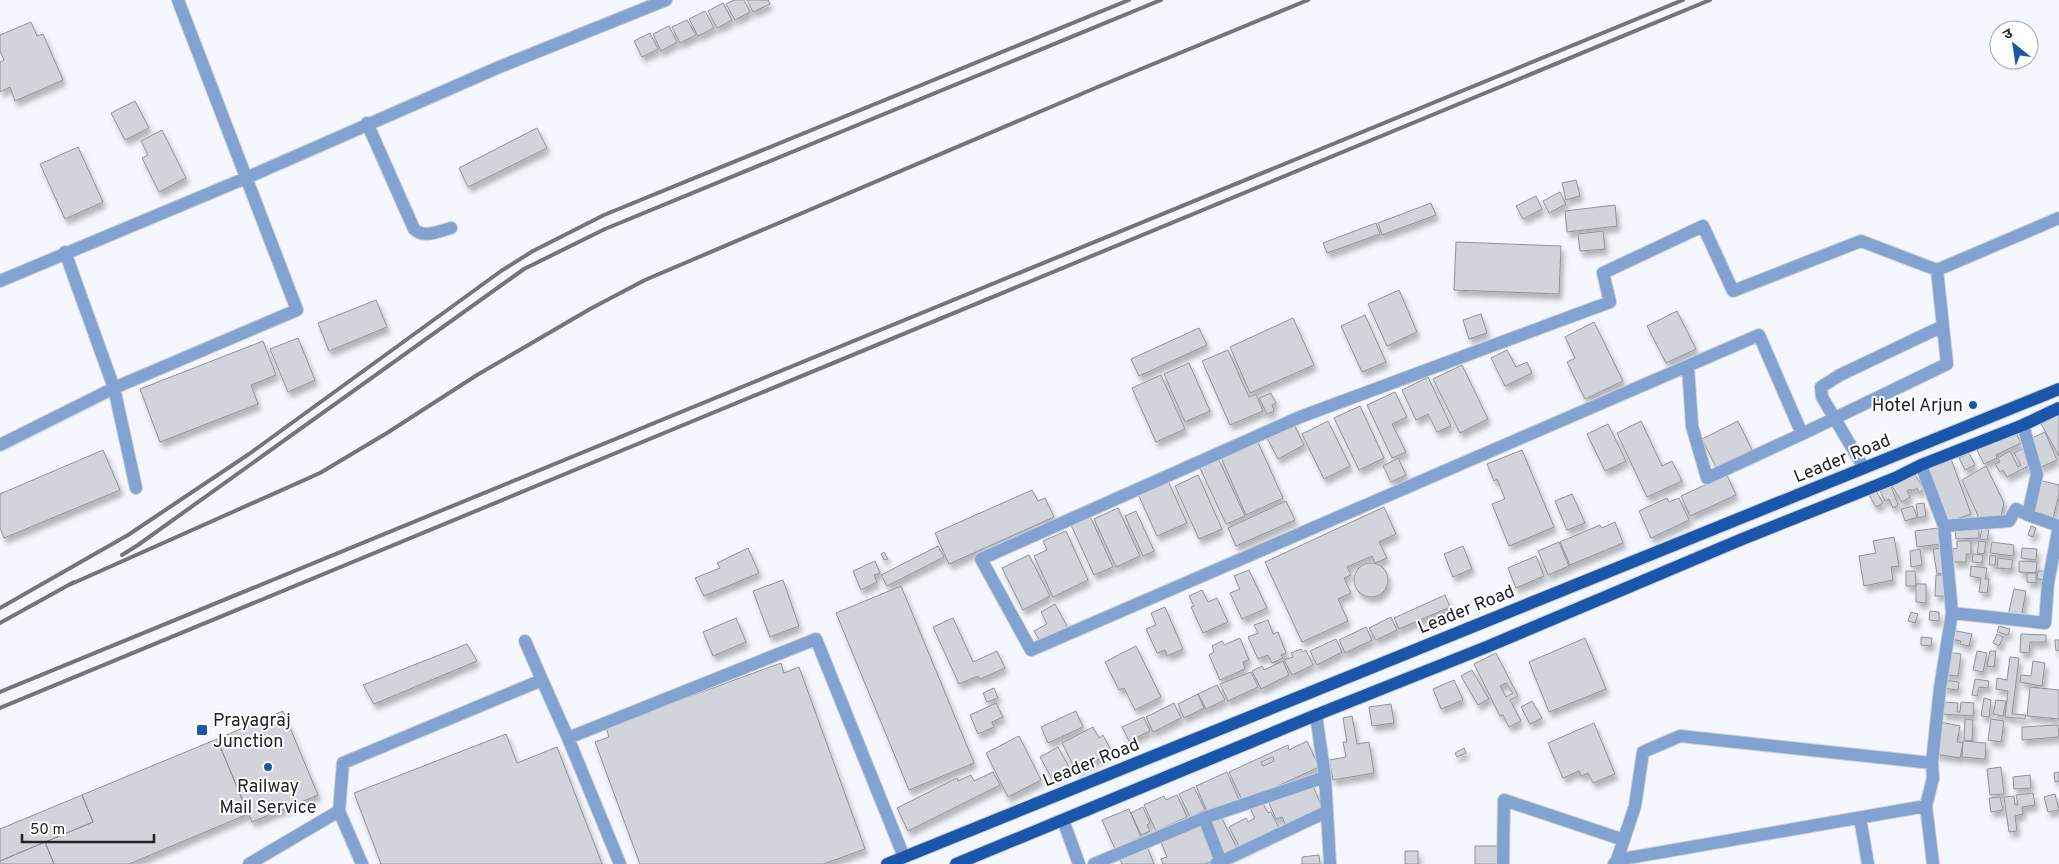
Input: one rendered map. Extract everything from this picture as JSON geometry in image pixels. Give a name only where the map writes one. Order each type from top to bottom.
[{"type":"main road","name":"Leader Road","points":[[886,864],[2059,389]]},
{"type":"main road","points":[[956,864],[1316,715],[1489,646],[2059,408]]},
{"type":"street","points":[[0,445],[114,388],[297,310],[178,0]]},
{"type":"street","points":[[0,281],[65,252],[246,178],[367,123],[497,68],[666,0]]},
{"type":"street","points":[[367,123],[414,229],[419,234],[425,234],[451,228]]},
{"type":"street","points":[[1802,434],[1759,335],[1031,650],[981,559],[1300,418],[1610,302],[1603,273],[1703,226],[1733,291],[1861,241],[1937,270],[2059,218]]},
{"type":"street","points":[[65,252],[114,388],[136,488]]},
{"type":"street","points":[[1688,366],[1692,426],[1707,478],[1947,364],[1937,270]]},
{"type":"street","points":[[1864,468],[1822,397],[1821,387],[1840,375],[1943,326]]},
{"type":"street","points":[[2022,425],[2037,474],[2028,515]]},
{"type":"street","points":[[1921,465],[1944,526],[1952,613],[1940,688],[1932,763],[1933,778],[1926,806],[1933,864]]},
{"type":"street","points":[[1944,526],[2009,521],[2016,509],[2059,526],[2048,583],[2045,623],[1952,613]]},
{"type":"street","points":[[568,738],[816,639],[904,857]]},
{"type":"street","points":[[525,641],[568,738],[620,864]]},
{"type":"street","points":[[362,864],[339,811],[343,763],[542,680]]},
{"type":"street","points":[[1316,715],[1324,777],[1330,864]]},
{"type":"street","points":[[1616,862],[1634,806],[1643,752],[1680,736],[1932,763]]},
{"type":"street","points":[[1094,864],[1204,818],[1324,777]]},
{"type":"street","points":[[1503,864],[1504,800],[1624,840]]},
{"type":"street","points":[[1616,862],[1926,806]]},
{"type":"street","points":[[249,864],[339,811]]},
{"type":"street","points":[[1204,818],[1219,863],[1326,812]]},
{"type":"street","points":[[1860,818],[1868,864]]},
{"type":"street","points":[[1063,820],[1079,864]]},
{"type":"building","points":[[734,0],[744,0],[750,12],[735,20],[726,4]]},
{"type":"building","points":[[747,0],[768,0],[770,4],[753,12]]},
{"type":"building","points":[[723,3],[732,20],[717,28],[708,11]]},
{"type":"building","points":[[705,11],[714,28],[698,36],[689,19]]},
{"type":"building","points":[[687,20],[696,35],[680,43],[672,27]]},
{"type":"building","points":[[31,22],[37,36],[43,34],[63,80],[15,101],[10,87],[0,92],[0,62],[4,60],[0,51],[0,35]]},
{"type":"building","points":[[669,26],[677,42],[661,51],[653,34]]},
{"type":"building","points":[[650,33],[658,49],[642,57],[634,41]]},
{"type":"building","points":[[135,101],[149,128],[125,140],[111,113]]},
{"type":"building","points":[[537,128],[547,148],[468,187],[459,168]]},
{"type":"building","points":[[162,130],[186,178],[159,192],[142,158],[148,155],[141,141]]},
{"type":"building","points":[[78,147],[103,202],[65,219],[40,164]]},
{"type":"building","points":[[1576,180],[1580,196],[1566,200],[1562,183]]},
{"type":"building","points":[[1560,192],[1566,204],[1549,213],[1543,201]]},
{"type":"building","points":[[1536,196],[1542,209],[1523,219],[1516,206]]},
{"type":"building","points":[[1431,203],[1436,215],[1382,235],[1378,223]]},
{"type":"building","points":[[1615,205],[1617,226],[1567,232],[1565,211]]},
{"type":"building","points":[[1376,223],[1380,234],[1327,253],[1323,243]]},
{"type":"building","points":[[1603,231],[1605,249],[1580,251],[1578,234]]},
{"type":"building","points":[[1456,242],[1561,246],[1559,294],[1454,290]]},
{"type":"building","points":[[1399,290],[1417,332],[1387,346],[1368,304]]},
{"type":"building","points":[[376,300],[387,327],[329,351],[318,323]]},
{"type":"building","points":[[1677,311],[1696,349],[1666,363],[1647,326]]},
{"type":"building","points":[[1481,314],[1487,333],[1469,339],[1463,320]]},
{"type":"building","points":[[1365,315],[1386,362],[1362,372],[1341,326]]},
{"type":"building","points":[[1293,318],[1314,365],[1250,393],[1230,347]]},
{"type":"building","points":[[1594,322],[1623,381],[1585,399],[1567,362],[1575,358],[1565,337]]},
{"type":"building","points":[[1199,328],[1207,345],[1139,376],[1131,359]]},
{"type":"building","points":[[298,338],[315,380],[288,392],[270,349]]},
{"type":"building","points":[[263,341],[276,375],[251,385],[258,404],[160,442],[140,389]]},
{"type":"building","points":[[1228,350],[1249,397],[1256,394],[1263,411],[1230,425],[1202,361]]},
{"type":"building","points":[[1507,350],[1516,367],[1527,362],[1532,373],[1505,386],[1491,358]]},
{"type":"building","points":[[1189,363],[1210,411],[1185,422],[1164,374]]},
{"type":"building","points":[[1462,365],[1488,419],[1460,433],[1433,379]]},
{"type":"building","points":[[1161,375],[1185,429],[1156,442],[1132,388]]},
{"type":"building","points":[[1428,377],[1451,426],[1437,432],[1428,414],[1416,420],[1402,390]]},
{"type":"building","points":[[1395,392],[1407,417],[1392,424],[1406,452],[1392,458],[1367,405]]},
{"type":"building","points":[[1271,393],[1276,403],[1272,405],[1274,411],[1267,414],[1259,398]]},
{"type":"building","points":[[1360,406],[1384,458],[1359,470],[1334,418]]},
{"type":"building","points":[[2059,414],[2059,456],[2041,424]]},
{"type":"building","points":[[1328,421],[1350,466],[1324,479],[1302,434]]},
{"type":"building","points":[[1641,421],[1662,466],[1672,461],[1682,481],[1647,497],[1617,433]]},
{"type":"building","points":[[1738,421],[1752,450],[1716,467],[1702,439]]},
{"type":"building","points":[[1293,422],[1304,445],[1278,459],[1266,436]]},
{"type":"building","points":[[1608,424],[1626,461],[1605,471],[1587,434]]},
{"type":"building","points":[[2015,431],[2021,443],[1996,455],[1997,458],[1984,464],[1977,450]]},
{"type":"building","points":[[2045,432],[2057,460],[2039,468],[2028,440]]},
{"type":"building","points":[[1256,438],[1283,498],[1246,515],[1220,455]]},
{"type":"building","points":[[2024,448],[2032,464],[2007,477],[2003,470],[2000,472],[1995,464],[2000,462],[1998,458],[2010,451],[2018,467],[2021,465],[2014,453]]},
{"type":"building","points":[[103,450],[120,490],[4,538],[0,528],[0,494]]},
{"type":"building","points":[[1522,450],[1554,527],[1509,546],[1492,504],[1505,499],[1497,479],[1494,481],[1487,464]]},
{"type":"building","points":[[1969,453],[1975,465],[1965,470],[1959,458]]},
{"type":"building","points":[[1218,458],[1245,516],[1226,524],[1199,466]]},
{"type":"building","points":[[1398,458],[1406,475],[1391,482],[1383,466]]},
{"type":"building","points":[[1951,459],[1971,514],[1947,522],[1928,468]]},
{"type":"building","points":[[1986,466],[2004,503],[2000,520],[1979,518],[1962,480]]},
{"type":"building","points":[[1914,473],[1924,489],[1919,493],[1917,488],[1912,491],[1910,489],[1907,491],[1910,497],[1902,502],[1892,486]]},
{"type":"building","points":[[1198,475],[1222,529],[1199,539],[1175,486]]},
{"type":"building","points":[[1727,475],[1736,495],[1690,516],[1681,496]]},
{"type":"building","points":[[2039,480],[2059,485],[2053,519],[2033,515]]},
{"type":"building","points":[[1168,481],[1187,523],[1157,536],[1138,494]]},
{"type":"building","points":[[1891,486],[1898,505],[1893,508],[1889,499],[1885,501],[1880,491]]},
{"type":"building","points":[[1032,490],[1038,501],[1045,498],[1054,517],[949,564],[935,533]]},
{"type":"building","points":[[1876,491],[1883,503],[1876,507],[1869,495]]},
{"type":"building","points":[[1572,494],[1585,523],[1567,530],[1555,501]]},
{"type":"building","points":[[1667,498],[1669,502],[1679,498],[1689,520],[1651,538],[1639,511]]},
{"type":"building","points":[[1286,501],[1295,520],[1236,546],[1228,528]]},
{"type":"building","points":[[1924,503],[1926,516],[1918,518],[1916,504]]},
{"type":"building","points":[[1913,506],[1917,517],[1905,521],[1901,509]]},
{"type":"building","points":[[1384,507],[1396,534],[1379,542],[1387,558],[1375,563],[1372,556],[1347,567],[1351,575],[1344,578],[1351,593],[1338,599],[1348,621],[1302,642],[1265,562]]},
{"type":"building","points":[[1118,508],[1140,556],[1116,567],[1094,519]]},
{"type":"building","points":[[1136,511],[1154,551],[1143,556],[1125,516]]},
{"type":"building","points":[[1090,516],[1113,567],[1094,575],[1071,525]]},
{"type":"building","points":[[1615,522],[1623,543],[1570,565],[1560,542],[1600,525],[1602,528]]},
{"type":"building","points":[[2031,526],[2036,528],[2033,537],[2028,535]]},
{"type":"building","points":[[1955,527],[1979,527],[1979,538],[1956,539]]},
{"type":"building","points":[[1938,528],[1940,544],[1917,547],[1915,531]]},
{"type":"building","points":[[1982,528],[1989,530],[1987,540],[1980,539]]},
{"type":"building","points":[[1066,531],[1088,580],[1053,597],[1034,556],[1047,550],[1043,541]]},
{"type":"building","points":[[1894,537],[1899,566],[1891,567],[1893,580],[1864,586],[1859,556],[1876,553],[1873,541]]},
{"type":"building","points":[[1957,541],[1971,541],[1971,554],[1966,554],[1966,562],[1953,562],[1953,548],[1957,549]]},
{"type":"building","points":[[1979,541],[1986,542],[1984,554],[1977,553]]},
{"type":"building","points":[[1559,542],[1569,566],[1548,575],[1538,551]]},
{"type":"building","points":[[1992,542],[2014,545],[2013,556],[1990,553]]},
{"type":"building","points":[[938,546],[944,557],[887,586],[881,575]]},
{"type":"building","points":[[1463,546],[1472,569],[1453,577],[1444,554]]},
{"type":"building","points":[[748,548],[759,573],[704,596],[695,578],[720,568],[717,563]]},
{"type":"building","points":[[1943,548],[1946,573],[1937,574],[1933,549]]},
{"type":"building","points":[[2022,548],[2037,549],[2036,560],[2021,558]]},
{"type":"building","points":[[1920,549],[1922,565],[1911,567],[1910,551]]},
{"type":"building","points":[[884,552],[888,559],[884,560],[881,554]]},
{"type":"building","points":[[1973,554],[1983,555],[1982,563],[1972,562]]},
{"type":"building","points":[[1029,555],[1050,596],[1023,610],[1002,568]]},
{"type":"building","points":[[1990,555],[1996,556],[1995,565],[1989,565]]},
{"type":"building","points":[[1536,556],[1544,576],[1516,588],[1508,568]]},
{"type":"building","points":[[1998,558],[2013,560],[2011,569],[1997,568]]},
{"type":"building","points":[[875,561],[880,573],[874,575],[877,582],[861,590],[853,571]]},
{"type":"building","points":[[2019,561],[2037,562],[2036,573],[2019,572]]},
{"type":"building","points":[[1371,563],[1383,568],[1388,580],[1383,592],[1371,597],[1359,592],[1354,580],[1359,568]]},
{"type":"building","points":[[1971,566],[1987,568],[1985,579],[1989,579],[1987,593],[1979,592],[1981,578],[1970,576]]},
{"type":"building","points":[[1249,570],[1267,608],[1242,619],[1230,593],[1240,589],[1234,576]]},
{"type":"building","points":[[1906,571],[1915,571],[1916,586],[1906,586]]},
{"type":"building","points":[[2038,571],[2045,571],[2045,580],[2037,579]]},
{"type":"building","points":[[2027,573],[2036,573],[2036,583],[2027,582]]},
{"type":"building","points":[[1936,575],[1946,575],[1946,596],[1935,596]]},
{"type":"building","points":[[783,580],[799,626],[770,637],[753,591]]},
{"type":"building","points":[[1916,584],[1926,584],[1926,603],[1916,602]]},
{"type":"building","points":[[901,586],[974,763],[909,790],[836,613]]},
{"type":"building","points":[[2014,589],[2026,591],[2021,618],[2008,616]]},
{"type":"building","points":[[1202,590],[1208,602],[1217,598],[1228,622],[1203,633],[1191,607],[1194,606],[1189,596]]},
{"type":"building","points":[[1445,595],[1450,607],[1399,629],[1394,618]]},
{"type":"building","points":[[1055,604],[1068,628],[1041,643],[1034,631],[1047,624],[1041,612]]},
{"type":"building","points":[[1165,607],[1183,649],[1167,656],[1165,650],[1157,653],[1146,629],[1156,625],[1151,613]]},
{"type":"building","points":[[1930,611],[1939,612],[1939,621],[1929,620]]},
{"type":"building","points":[[1911,612],[1918,614],[1915,623],[1908,621]]},
{"type":"building","points":[[1391,617],[1397,630],[1376,640],[1369,628]]},
{"type":"building","points":[[736,618],[746,642],[713,656],[703,632]]},
{"type":"building","points":[[953,618],[973,662],[997,651],[1005,668],[980,679],[978,676],[959,684],[933,627]]},
{"type":"building","points":[[1268,620],[1273,634],[1278,632],[1286,653],[1281,655],[1283,658],[1272,663],[1268,655],[1258,659],[1248,637],[1258,633],[1254,625]]},
{"type":"building","points":[[1999,626],[2010,629],[2008,635],[1997,632]]},
{"type":"building","points":[[1366,627],[1372,640],[1345,653],[1339,640]]},
{"type":"building","points":[[1951,630],[1972,634],[1969,646],[1960,644],[1961,641],[1950,639]]},
{"type":"building","points":[[1997,634],[2003,637],[1999,646],[1993,643]]},
{"type":"building","points":[[2021,634],[2046,635],[2046,642],[2030,642],[2029,653],[2020,652]]},
{"type":"building","points":[[1921,637],[1932,638],[1931,646],[1921,645]]},
{"type":"building","points":[[1240,638],[1249,660],[1243,662],[1245,669],[1220,680],[1209,655],[1214,652],[1212,646],[1222,641],[1224,645]]},
{"type":"building","points":[[1585,638],[1606,689],[1549,712],[1529,662]]},
{"type":"building","points":[[1336,639],[1342,652],[1317,665],[1310,651]]},
{"type":"building","points":[[2055,640],[2059,640],[2059,650],[2056,651]]},
{"type":"building","points":[[467,644],[477,661],[374,704],[363,685]]},
{"type":"building","points":[[1136,646],[1161,697],[1135,710],[1124,688],[1119,690],[1105,662]]},
{"type":"building","points":[[1301,649],[1303,652],[1306,650],[1313,665],[1292,675],[1284,660],[1293,657],[1291,653]]},
{"type":"building","points":[[1977,651],[1987,653],[1983,672],[1973,670]]},
{"type":"building","points":[[1990,651],[1996,651],[1994,667],[1987,666]]},
{"type":"building","points":[[1947,652],[1961,654],[1958,676],[1944,675]]},
{"type":"building","points":[[1496,653],[1518,696],[1510,700],[1521,721],[1509,727],[1503,715],[1500,716],[1474,664]],"holes":[[[1506,683],[1513,693],[1506,697],[1500,686]]]},
{"type":"building","points":[[2010,657],[2019,658],[2012,714],[2026,715],[2025,719],[2005,717],[2008,691],[1996,689],[1997,678],[2007,680]]},
{"type":"building","points":[[1283,661],[1289,675],[1261,689],[1252,671],[1262,666],[1264,670]]},
{"type":"building","points":[[2033,661],[2045,663],[2042,686],[2020,682],[2021,675],[2031,676]]},
{"type":"building","points":[[781,663],[784,673],[799,667],[865,849],[823,864],[640,864],[595,742],[609,737],[606,727]]},
{"type":"building","points":[[1472,670],[1489,699],[1478,705],[1461,676]]},
{"type":"building","points":[[1251,672],[1258,687],[1228,701],[1220,684]]},
{"type":"building","points":[[1975,679],[1989,681],[1988,688],[1979,687],[1977,696],[1972,695]]},
{"type":"building","points":[[1454,680],[1463,700],[1441,709],[1433,689]]},
{"type":"building","points":[[1943,680],[1959,682],[1958,690],[1942,688]]},
{"type":"building","points":[[1217,685],[1225,700],[1206,709],[1198,694]]},
{"type":"building","points":[[2030,687],[2059,690],[2059,719],[2027,716]]},
{"type":"building","points":[[994,688],[998,698],[987,702],[983,693]]},
{"type":"building","points":[[1198,694],[1204,708],[1184,718],[1178,704]]},
{"type":"building","points":[[1984,698],[1991,700],[1989,717],[1981,716]]},
{"type":"building","points":[[1996,700],[2006,701],[2003,716],[1993,714]]},
{"type":"building","points":[[1532,701],[1542,718],[1530,724],[1521,707]]},
{"type":"building","points":[[1943,702],[1958,703],[1957,712],[1960,712],[1961,702],[1974,703],[1973,716],[1942,714]]},
{"type":"building","points":[[996,703],[1003,717],[992,722],[994,727],[978,734],[970,715]]},
{"type":"building","points":[[1174,703],[1181,718],[1153,732],[1146,717]]},
{"type":"building","points":[[1391,704],[1394,723],[1372,726],[1369,707]]},
{"type":"building","name":"Railway Mail Service","points":[[283,711],[318,795],[252,822],[217,739]]},
{"type":"building","points":[[1076,711],[1083,727],[1048,743],[1041,727]]},
{"type":"building","points":[[1352,716],[1357,744],[1369,742],[1374,773],[1333,780],[1329,760],[1346,757],[1343,742],[1347,742],[1343,718]]},
{"type":"building","points":[[1144,717],[1150,731],[1129,741],[1122,727]]},
{"type":"building","points":[[1965,719],[1973,720],[1972,741],[1964,740]]},
{"type":"building","points":[[1991,719],[2004,721],[2001,742],[1988,740]]},
{"type":"building","points":[[1940,722],[1960,726],[1957,742],[1963,743],[1960,758],[1935,754]]},
{"type":"building","points":[[1594,723],[1615,774],[1593,783],[1588,773],[1581,776],[1579,771],[1563,778],[1548,743]]},
{"type":"building","points":[[2058,725],[2059,737],[2022,740],[2022,727]]},
{"type":"building","points":[[1093,727],[1099,738],[1103,735],[1112,752],[1076,771],[1062,743]]},
{"type":"building","points":[[506,734],[517,763],[557,747],[602,864],[381,864],[354,793]]},
{"type":"building","points":[[1019,736],[1041,780],[1008,797],[986,753]]},
{"type":"building","points":[[217,739],[248,814],[129,864],[54,864],[45,842],[93,822],[82,795]]},
{"type":"building","points":[[1307,741],[1319,767],[1243,802],[1229,772],[1288,745],[1289,750]],"holes":[[[1273,757],[1274,761],[1263,766],[1261,762]]]},
{"type":"building","points":[[1963,741],[1986,743],[1985,759],[1962,757]]},
{"type":"building","points":[[1058,747],[1070,769],[1052,779],[1040,757]]},
{"type":"building","points":[[1464,748],[1466,753],[1457,757],[1455,753]]},
{"type":"building","points":[[2001,767],[2004,794],[1990,795],[1987,769]]},
{"type":"building","points":[[993,772],[1000,785],[908,831],[897,808],[957,778],[958,781],[971,775],[974,781]]},
{"type":"building","points":[[1227,772],[1239,800],[1208,814],[1196,786]]},
{"type":"building","points":[[2059,772],[2059,781],[2055,782],[2054,773]]},
{"type":"building","points":[[2030,775],[2031,788],[2014,789],[2013,777]]},
{"type":"building","points":[[1312,784],[1323,809],[1286,826],[1282,817],[1276,819],[1268,801]]},
{"type":"building","points":[[1194,787],[1205,810],[1190,817],[1179,794]]},
{"type":"building","points":[[2033,793],[2035,805],[2022,807],[2023,814],[2015,816],[2017,831],[2009,832],[2004,797],[2014,796],[2015,805],[2018,805],[2016,795]]},
{"type":"building","points":[[2055,794],[2059,810],[2048,812],[2044,797]]},
{"type":"building","points":[[82,795],[93,822],[0,861],[0,829]]},
{"type":"building","points":[[1177,795],[1187,817],[1156,831],[1144,805],[1164,796],[1166,800]]},
{"type":"building","points":[[2000,797],[2003,810],[1991,812],[1989,798]]},
{"type":"building","points":[[1261,800],[1268,813],[1271,812],[1280,830],[1241,850],[1229,827],[1246,818],[1248,822],[1255,818],[1249,806]]},
{"type":"building","points":[[1143,807],[1150,823],[1147,825],[1150,831],[1141,835],[1131,813]]},
{"type":"building","points":[[1129,809],[1141,837],[1115,849],[1102,820]]},
{"type":"building","points":[[1219,813],[1238,850],[1225,857],[1206,820]]},
{"type":"building","points":[[1198,821],[1214,860],[1205,864],[1163,864],[1161,859],[1167,857],[1159,837]]},
{"type":"building","points":[[45,842],[54,864],[0,864],[0,861]]},
{"type":"building","points":[[1146,844],[1154,864],[1122,864],[1118,855]]},
{"type":"building","points":[[1475,846],[1503,846],[1502,864],[1475,864]]},
{"type":"building","points":[[1405,851],[1418,851],[1418,864],[1405,864]]},
{"type":"building","points":[[1319,855],[1320,864],[1302,864],[1302,857]]},
{"type":"railway","points":[[0,608],[128,535],[249,454],[501,271],[533,251],[604,215],[1129,0]]},
{"type":"railway","points":[[122,555],[524,269],[605,229],[1161,0]]},
{"type":"railway","points":[[69,585],[320,473],[387,433],[477,375],[590,309],[645,280],[1100,86],[1308,0]]},
{"type":"railway","points":[[0,692],[1683,0]]},
{"type":"railway","points":[[0,708],[1710,0]]},
{"type":"railway","points":[[0,623],[74,582]]},
{"type":"place","name":"Hotel Arjun","points":[[1973,405]]},
{"type":"place","name":"Prayagraj Junction","points":[[202,730]]},
{"type":"place","name":"Railway Mail Service","points":[[268,767]]}]
